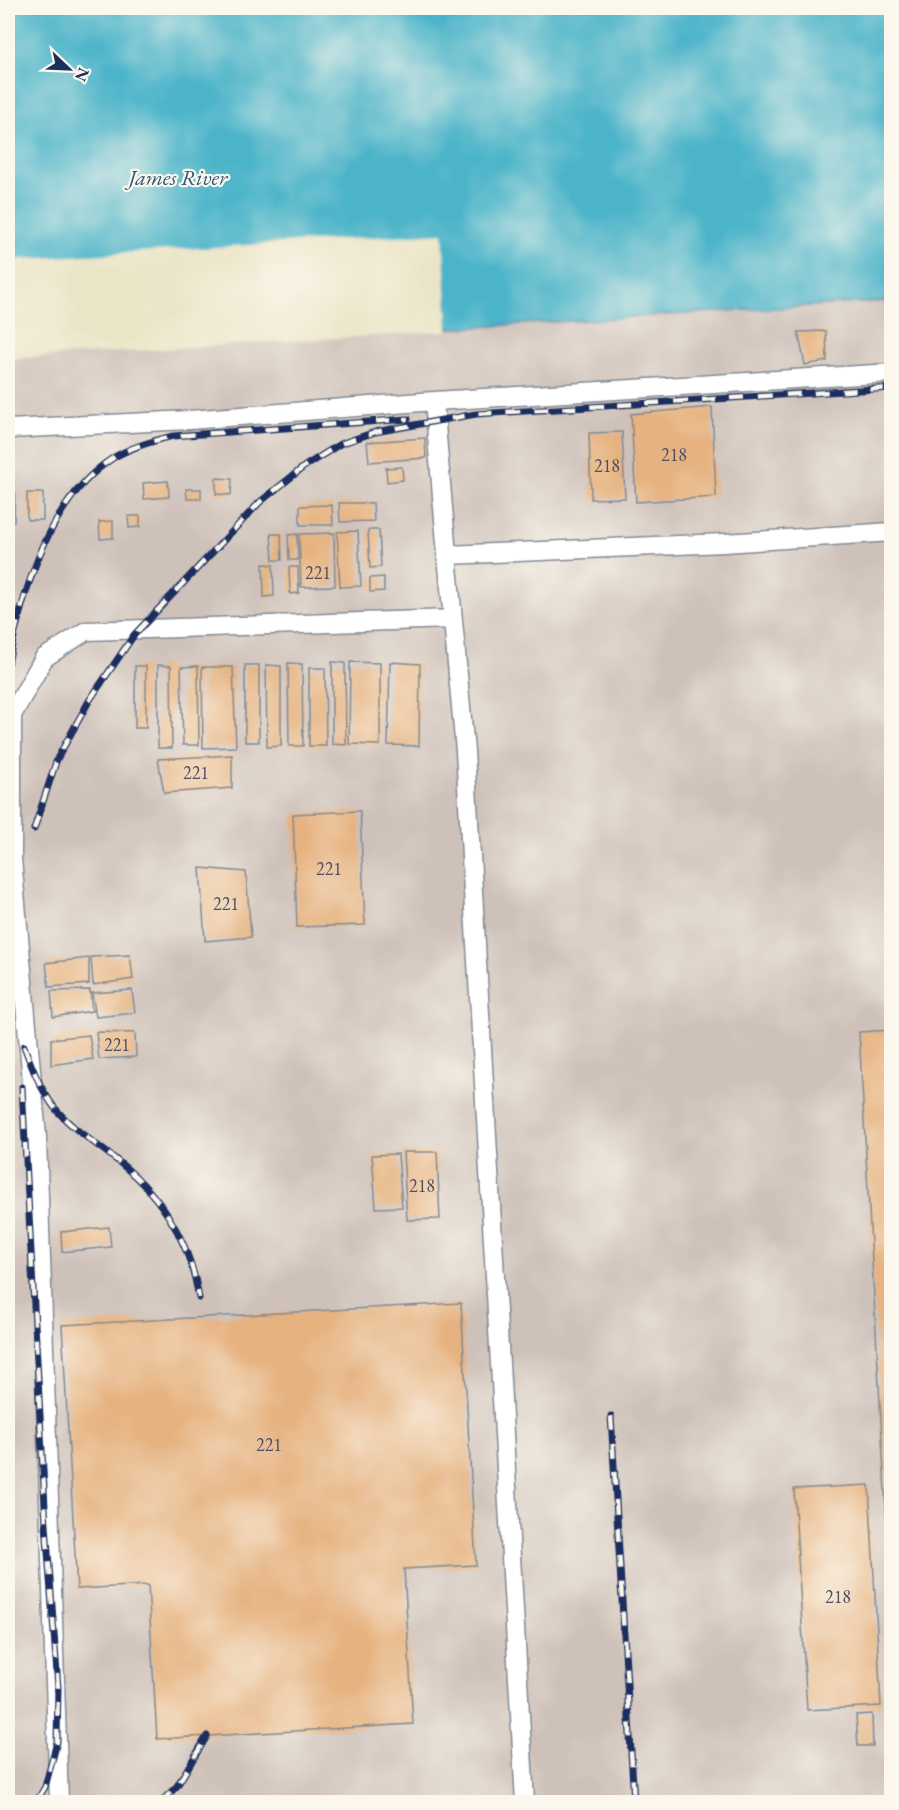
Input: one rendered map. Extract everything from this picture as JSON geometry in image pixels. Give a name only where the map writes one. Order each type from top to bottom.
[{"type":"lane","points":[[8,429],[189,420],[434,401],[891,373]]},
{"type":"lane","points":[[434,401],[465,751],[525,1803]]},
{"type":"lane","points":[[447,555],[724,543],[891,532]]},
{"type":"lane","points":[[58,1803],[37,1137],[10,859],[12,715],[44,658],[86,631],[453,619]]},
{"type":"shaded area","points":[[8,8],[891,8],[891,1802],[8,1802]]},
{"type":"water","name":"James River","points":[[8,8],[891,8],[891,301],[8,356]]},
{"type":"pier","points":[[443,233],[448,331],[8,359],[8,260]]},
{"type":"building","points":[[826,331],[827,361],[805,365],[798,332]]},
{"type":"building","points":[[712,407],[716,497],[636,502],[631,414]]},
{"type":"building","points":[[622,432],[625,498],[591,499],[589,433]]},
{"type":"building","points":[[425,438],[426,458],[369,462],[367,442]]},
{"type":"building","points":[[402,467],[403,480],[387,482],[386,468]]},
{"type":"building","points":[[216,478],[232,479],[231,495],[216,494]]},
{"type":"building","points":[[168,481],[169,497],[144,499],[143,483]]},
{"type":"building","points":[[186,489],[201,489],[201,499],[187,499]]},
{"type":"building","points":[[8,492],[15,492],[14,521],[8,521]]},
{"type":"building","points":[[27,493],[43,493],[43,520],[27,520]]},
{"type":"building","points":[[339,503],[373,503],[374,521],[340,522]]},
{"type":"building","points":[[332,505],[333,525],[300,525],[300,506]]},
{"type":"building","points":[[128,516],[140,516],[140,527],[129,528]]},
{"type":"building","points":[[113,521],[113,538],[100,539],[99,522]]},
{"type":"building","points":[[368,530],[379,530],[381,567],[370,568]]},
{"type":"building","points":[[358,531],[361,586],[340,587],[337,532]]},
{"type":"building","points":[[334,533],[335,586],[301,587],[299,534]]},
{"type":"building","points":[[271,534],[281,534],[282,560],[273,560]]},
{"type":"building","points":[[297,534],[298,560],[289,560],[288,535]]},
{"type":"building","points":[[263,564],[273,565],[274,596],[264,597]]},
{"type":"building","points":[[289,567],[298,567],[299,593],[290,594]]},
{"type":"building","points":[[384,577],[384,591],[370,592],[370,578]]},
{"type":"building","points":[[332,662],[345,663],[346,745],[332,744]]},
{"type":"building","points":[[350,662],[380,663],[380,745],[349,744]]},
{"type":"building","points":[[390,662],[420,664],[419,746],[388,745]]},
{"type":"building","points":[[288,663],[302,664],[303,746],[289,746]]},
{"type":"building","points":[[158,665],[171,666],[172,748],[158,748]]},
{"type":"building","points":[[245,665],[259,665],[259,742],[245,742]]},
{"type":"building","points":[[266,665],[281,666],[281,746],[267,747]]},
{"type":"building","points":[[135,666],[146,666],[146,728],[135,728]]},
{"type":"building","points":[[198,666],[199,745],[183,745],[181,667]]},
{"type":"building","points":[[202,667],[233,667],[236,747],[203,748]]},
{"type":"building","points":[[309,668],[325,668],[326,746],[309,746]]},
{"type":"building","points":[[232,755],[232,788],[164,793],[158,759]]},
{"type":"building","points":[[360,811],[365,925],[297,927],[293,814]]},
{"type":"building","points":[[200,868],[246,872],[251,937],[205,941]]},
{"type":"building","points":[[130,955],[133,979],[93,985],[91,957]]},
{"type":"building","points":[[89,958],[89,984],[49,987],[46,963]]},
{"type":"building","points":[[90,990],[92,1011],[53,1017],[51,991]]},
{"type":"building","points":[[132,990],[135,1013],[96,1017],[92,993]]},
{"type":"building","points":[[892,1030],[892,1580],[890,1580],[859,1032]]},
{"type":"building","points":[[96,1032],[135,1033],[136,1057],[99,1059]]},
{"type":"building","points":[[89,1035],[93,1059],[51,1065],[51,1039]]},
{"type":"building","points":[[403,1152],[437,1152],[440,1219],[407,1220]]},
{"type":"building","points":[[398,1154],[402,1207],[376,1208],[372,1155]]},
{"type":"building","points":[[109,1227],[111,1247],[62,1252],[61,1232]]},
{"type":"building","points":[[461,1303],[476,1565],[404,1569],[413,1724],[157,1739],[148,1585],[77,1589],[62,1325]]},
{"type":"building","points":[[869,1485],[881,1706],[807,1710],[794,1489]]},
{"type":"building","points":[[872,1714],[873,1746],[858,1746],[856,1715]]},
{"type":"railway","points":[[34,829],[57,759],[89,701],[134,635],[260,502],[305,466],[340,444],[375,432],[476,414],[892,388]]},
{"type":"railway","points":[[8,663],[31,578],[55,523],[71,498],[90,476],[113,458],[142,445],[173,436],[408,419]]},
{"type":"railway","points":[[24,1046],[37,1078],[60,1114],[127,1169],[157,1200],[188,1255],[199,1298]]},
{"type":"railway","points":[[22,1087],[46,1525],[58,1687],[57,1742],[45,1787],[36,1802]]},
{"type":"railway","points":[[611,1416],[634,1802]]},
{"type":"railway","points":[[161,1802],[177,1786],[207,1736]]}]
